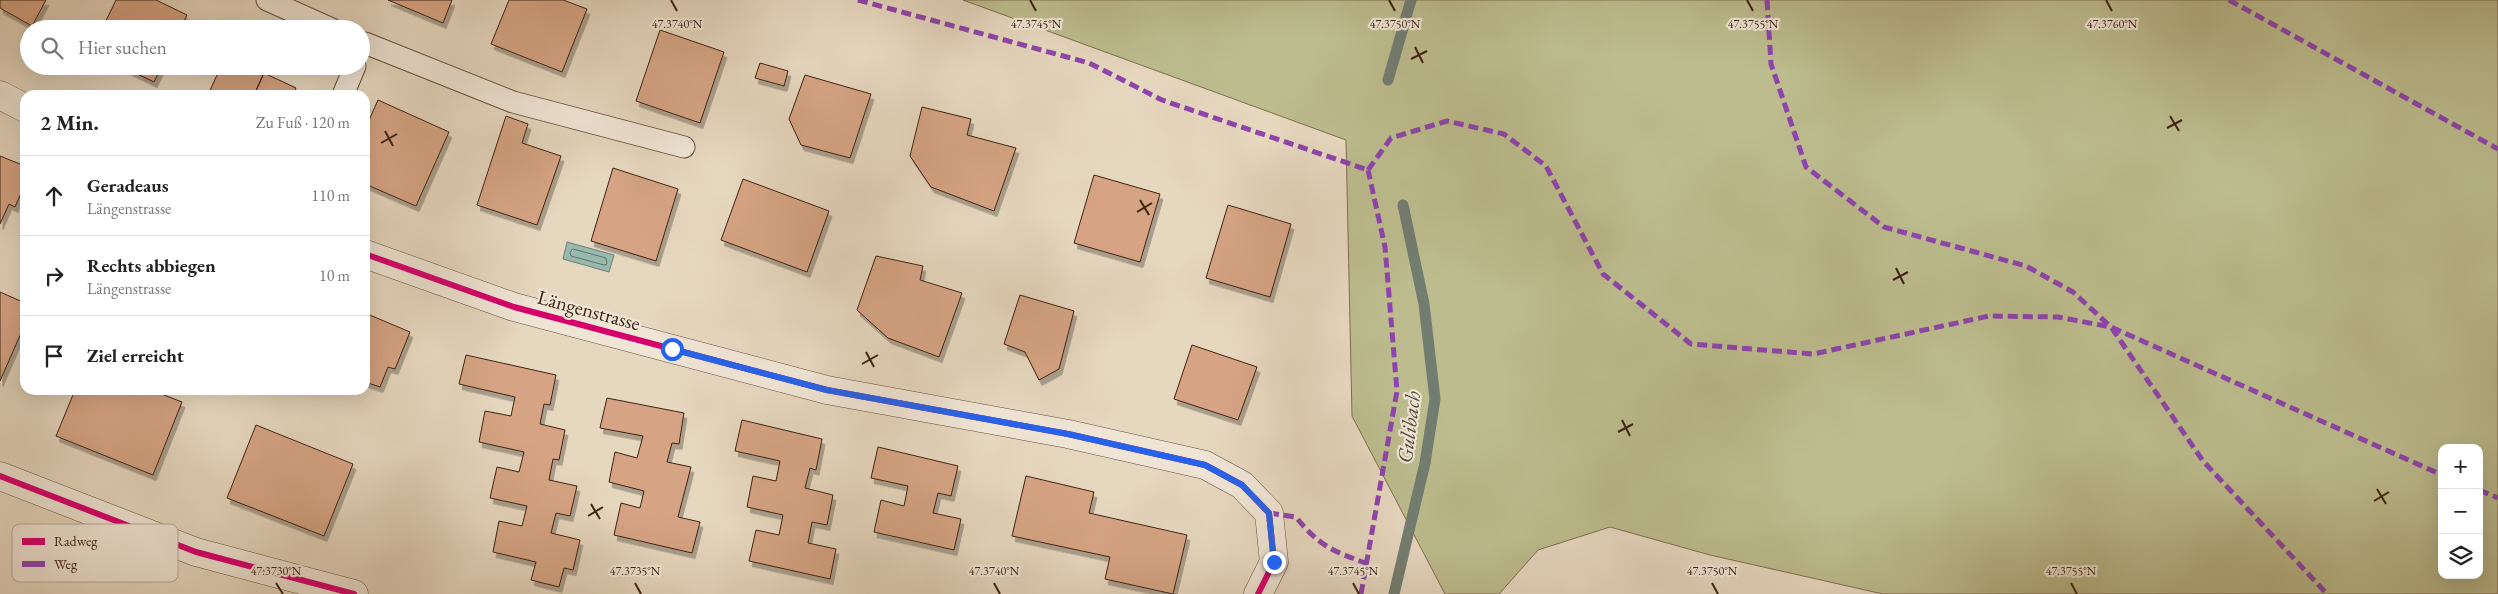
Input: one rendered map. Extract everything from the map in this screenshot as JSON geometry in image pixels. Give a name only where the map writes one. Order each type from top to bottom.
[{"type":"street","points":[[0,95],[20,105]]},
{"type":"street","name":"Längenstrasse","points":[[370,256],[514,307],[827,390],[1068,434],[1205,465],[1242,485],[1269,513],[1274,562],[1258,594]]},
{"type":"street","points":[[0,476],[124,524]]},
{"type":"street","points":[[178,545],[196,552],[354,594]]},
{"type":"lane","points":[[266,0],[312,20]]},
{"type":"lane","points":[[370,48],[513,102],[684,147]]},
{"type":"lane","points":[[345,90],[351,75]]},
{"type":"green space","points":[[963,0],[2498,0],[2498,594],[1883,594],[1710,555],[1610,527],[1538,550],[1499,594],[1445,594],[1352,416],[1346,140]]},
{"type":"water","points":[[567,242],[614,255],[609,272],[563,259]]},
{"type":"building","points":[[0,0],[46,0],[35,20],[21,20],[0,8]]},
{"type":"building","points":[[116,0],[156,0],[187,15],[184,20],[106,20]]},
{"type":"building","points":[[388,0],[452,0],[443,23]]},
{"type":"building","points":[[509,0],[563,0],[587,9],[562,72],[491,44]]},
{"type":"building","points":[[660,30],[724,52],[700,123],[636,101]]},
{"type":"building","points":[[760,63],[788,71],[784,86],[755,78]]},
{"type":"building","points":[[140,75],[158,75],[154,82]]},
{"type":"building","points":[[217,75],[263,75],[256,90],[210,90]]},
{"type":"building","points":[[263,75],[268,75],[296,88],[295,90],[256,90]]},
{"type":"building","points":[[805,75],[871,94],[850,158],[801,145],[789,119]]},
{"type":"building","points":[[378,100],[449,132],[416,206],[370,186],[370,118]]},
{"type":"building","points":[[922,107],[971,119],[967,135],[1016,148],[994,211],[931,187],[910,156]]},
{"type":"building","points":[[506,116],[528,124],[522,143],[561,156],[537,225],[477,205]]},
{"type":"building","points":[[0,156],[20,164],[20,196],[15,207],[9,204],[0,224]]},
{"type":"building","points":[[613,168],[678,189],[656,261],[591,241]]},
{"type":"building","points":[[1094,175],[1160,194],[1140,262],[1074,243]]},
{"type":"building","points":[[743,179],[829,211],[807,272],[721,240]]},
{"type":"building","points":[[1228,205],[1291,224],[1270,297],[1206,278]]},
{"type":"building","points":[[876,256],[923,266],[920,280],[962,293],[939,357],[888,338],[857,310]]},
{"type":"building","points":[[0,292],[20,301],[20,335],[0,381]]},
{"type":"building","points":[[1020,295],[1074,311],[1059,369],[1039,380],[1025,352],[1004,344]]},
{"type":"building","points":[[370,315],[410,332],[395,369],[388,367],[380,387],[370,384]]},
{"type":"building","points":[[1192,345],[1257,367],[1238,420],[1174,399]]},
{"type":"building","points":[[466,355],[556,375],[550,405],[544,404],[540,424],[565,430],[559,460],[553,459],[549,480],[577,486],[570,516],[556,513],[551,533],[580,540],[573,570],[564,568],[559,587],[531,580],[536,562],[493,552],[499,521],[522,526],[527,506],[490,498],[497,467],[519,472],[524,452],[479,442],[485,411],[511,416],[515,397],[459,384]]},
{"type":"building","points":[[73,395],[164,395],[182,402],[153,475],[56,436]]},
{"type":"building","points":[[607,398],[684,413],[679,444],[672,443],[667,462],[691,467],[678,517],[700,522],[692,553],[614,535],[621,503],[640,508],[644,491],[609,482],[615,452],[637,458],[643,436],[600,428]]},
{"type":"building","points":[[742,420],[822,439],[816,470],[810,468],[805,488],[833,495],[827,525],[812,522],[808,543],[836,549],[830,579],[749,561],[756,530],[779,535],[783,515],[747,507],[753,476],[776,481],[780,461],[735,451]]},
{"type":"building","points":[[256,425],[353,464],[324,536],[227,498]]},
{"type":"building","points":[[878,447],[958,466],[951,496],[938,493],[933,513],[961,519],[954,550],[874,532],[881,500],[904,506],[908,486],[871,478]]},
{"type":"building","points":[[1026,476],[1094,492],[1089,513],[1187,535],[1173,594],[1105,579],[1110,557],[1012,536]]},
{"type":"waterway","name":"Gulibach","points":[[1388,80],[1411,0]]},
{"type":"waterway","name":"Gulibach","points":[[1394,594],[1425,463],[1435,399],[1424,304],[1403,205]]},
{"type":"marked path","points":[[858,0],[1089,63],[1162,100],[1368,170]]},
{"type":"marked path","points":[[1767,0],[1771,64],[1806,167],[1884,227],[2026,266],[2073,292],[2111,327],[2203,461],[2327,594]]},
{"type":"marked path","points":[[2229,0],[2498,149]]},
{"type":"marked path","points":[[1368,170],[1391,138],[1447,121],[1504,134],[1546,166],[1603,274],[1691,344],[1813,354],[1989,316],[2058,317],[2111,327],[2438,473]]},
{"type":"marked path","points":[[1361,594],[1397,391],[1385,247],[1368,170]]},
{"type":"marked path","points":[[2483,492],[2498,498]]},
{"type":"marked path","points":[[1269,513],[1296,517],[1320,542],[1368,564]]},
{"type":"cycle path","points":[[370,256],[514,307],[827,390],[1068,434],[1205,465],[1242,485],[1269,513],[1274,562],[1258,594]]},
{"type":"cycle path","points":[[0,476],[124,524]]},
{"type":"cycle path","points":[[178,545],[196,552],[354,594]]},
{"type":"route","points":[[672,349],[827,390],[1068,434],[1205,465],[1242,485],[1269,513],[1274,562]]}]
